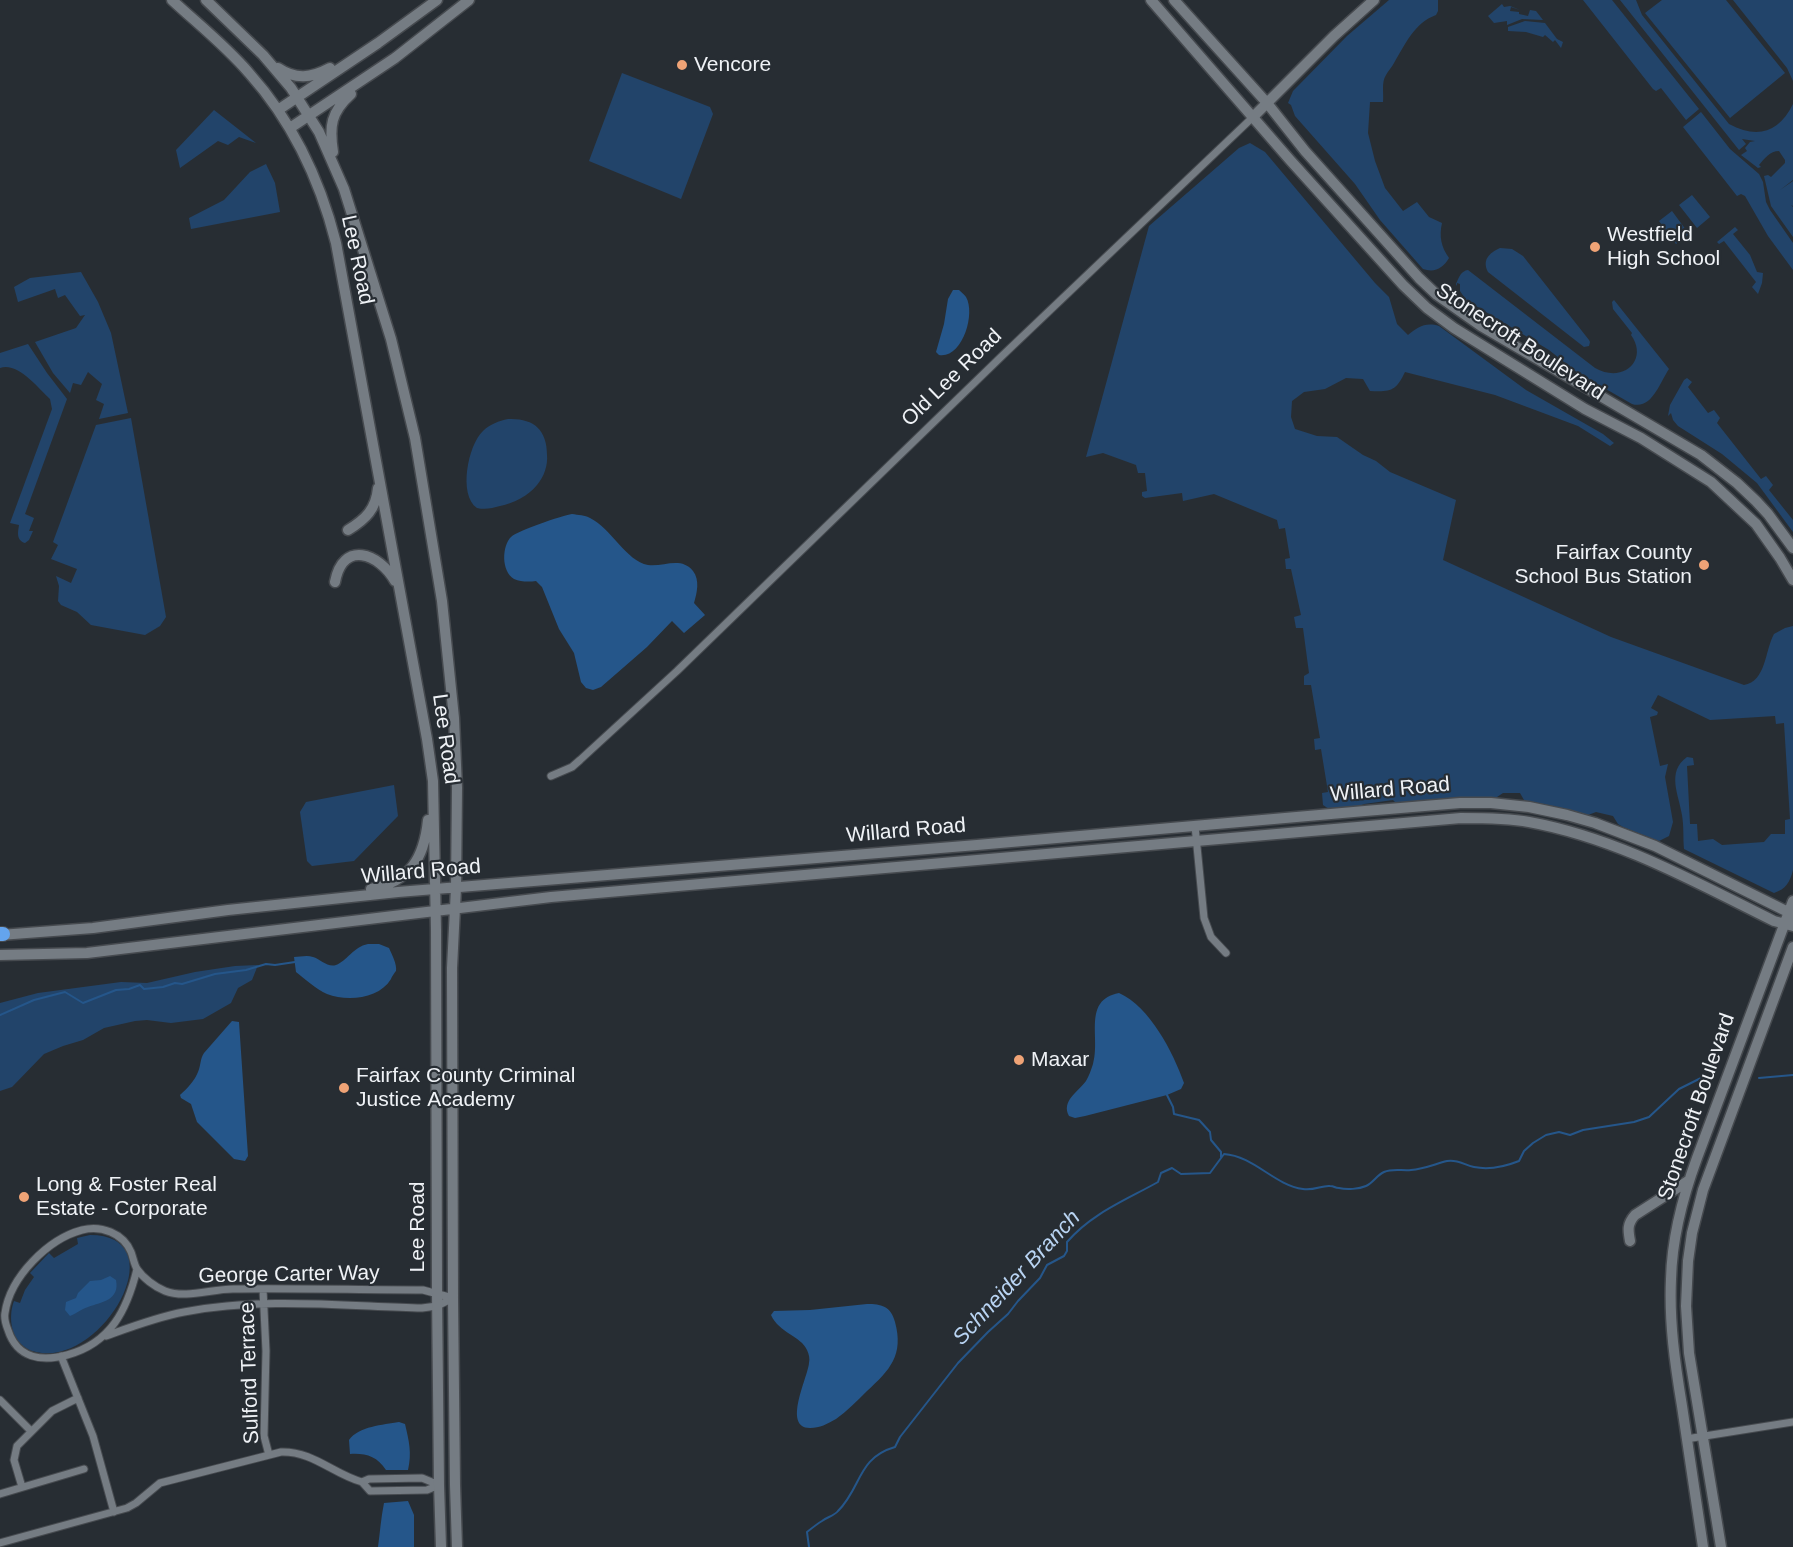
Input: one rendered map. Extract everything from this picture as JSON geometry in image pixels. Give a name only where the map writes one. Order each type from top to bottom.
[{"type":"main road","name":"Lee Road","points":[[172,0],[249,72],[290,128],[306,156],[322,195],[336,243],[431,766],[436,910],[437,1306],[441,1547]]},
{"type":"main road","name":"Lee Road","points":[[206,0],[243,34],[297,96],[335,167],[357,227],[392,339],[415,438],[442,600],[455,738],[456,907],[452,968],[454,1485],[457,1547]]},
{"type":"main road","points":[[278,110],[437,0]]},
{"type":"main road","points":[[290,128],[385,64],[469,0]]},
{"type":"main road","name":"Stonecroft Boulevard","points":[[1151,0],[1290,160],[1403,285],[1427,308],[1454,328],[1585,409],[1641,438],[1711,482],[1756,524],[1793,580]]},
{"type":"main road","name":"Stonecroft Boulevard","points":[[1174,0],[1267,103],[1305,151],[1437,295],[1481,326],[1701,455],[1756,501],[1793,548]]},
{"type":"main road","name":"Old Lee Road","points":[[1253,117],[1334,36],[1374,0]]},
{"type":"main road","points":[[271,64],[290,75],[304,77],[331,68],[378,43]]},
{"type":"main road","points":[[335,167],[330,135],[335,112],[345,99],[385,64]]},
{"type":"main road","points":[[348,530],[371,512],[377,496],[378,475]]},
{"type":"main road","points":[[335,582],[339,568],[346,559],[350,556],[363,555],[374,558],[385,567],[399,586]]},
{"type":"main road","points":[[326,899],[390,884],[413,867],[421,852],[427,832],[431,766]]},
{"type":"main road","name":"Willard Road","points":[[1,934],[93,928],[228,910],[434,889],[1491,803],[1529,807],[1595,823],[1655,846],[1791,915]]},
{"type":"main road","name":"Willard Road","points":[[0,955],[87,953],[456,907],[738,880],[1491,818],[1527,822],[1590,838],[1649,860],[1788,926]]},
{"type":"main road","name":"Stonecroft Boulevard","points":[[1703,1547],[1675,1363],[1670,1304],[1677,1230],[1689,1181],[1788,926],[1793,901]]},
{"type":"main road","name":"Stonecroft Boulevard","points":[[1720,1547],[1689,1353],[1686,1306],[1692,1233],[1703,1190],[1793,947]]},
{"type":"main road","points":[[1630,1241],[1627,1228],[1629,1221],[1689,1181]]},
{"type":"street","name":"Old Lee Road","points":[[551,776],[572,767],[677,671],[1253,117]]},
{"type":"street","points":[[1195,826],[1204,918],[1211,937],[1226,953]]},
{"type":"street","name":"George Carter Way","points":[[82,1230],[101,1230],[120,1236],[128,1245],[137,1269],[152,1284],[166,1291],[180,1294],[232,1289],[423,1290],[453,1298],[437,1306],[422,1308],[264,1304],[184,1312],[103,1337],[70,1354],[49,1358],[37,1357],[16,1348],[2,1314],[11,1292],[25,1270],[48,1247],[82,1230]]},
{"type":"street","name":"George Carter Way","points":[[103,1337],[114,1325],[131,1294],[137,1269]]},
{"type":"street","name":"Sulford Terrace","points":[[263,1289],[266,1351],[264,1436],[269,1455]]},
{"type":"street","points":[[61,1356],[93,1436],[114,1512]]},
{"type":"street","points":[[22,1487],[15,1464],[14,1455],[17,1446],[52,1411],[78,1398]]},
{"type":"street","points":[[0,1400],[31,1431]]},
{"type":"street","points":[[1686,1439],[1793,1422]]},
{"type":"street","points":[[0,1543],[134,1505],[160,1483],[269,1455],[290,1452],[301,1454],[346,1477],[362,1482],[370,1491],[427,1490],[439,1485]]},
{"type":"street","points":[[0,1494],[84,1469]]},
{"type":"street","points":[[362,1482],[369,1479],[422,1478],[439,1485]]},
{"type":"shaded area","points":[[1389,0],[1438,0],[1436,15],[1416,29],[1384,78],[1383,102],[1370,102],[1368,133],[1385,188],[1403,211],[1417,202],[1429,217],[1442,223],[1441,241],[1449,258],[1435,270],[1423,269],[1380,220],[1355,184],[1295,116],[1288,103],[1293,91],[1347,36]]},
{"type":"shaded area","points":[[1583,0],[1612,0],[1699,109],[1686,120],[1661,88],[1656,91],[1653,89]]},
{"type":"shaded area","points":[[1620,0],[1636,0],[1642,15],[1729,124],[1749,131],[1766,131],[1781,121],[1793,104],[1793,180],[1780,190],[1793,181],[1793,206],[1791,205],[1793,207],[1793,237],[1771,206],[1764,176],[1771,177],[1785,163],[1779,151],[1768,156],[1758,168],[1741,155],[1747,151],[1745,148],[1750,142],[1755,141],[1742,139],[1746,144],[1739,150]]},
{"type":"shaded area","points":[[1662,0],[1726,0],[1785,73],[1730,118],[1645,13]]},
{"type":"shaded area","points":[[1733,0],[1793,0],[1793,81],[1787,68]]},
{"type":"shaded area","points":[[1502,4],[1504,7],[1510,6],[1520,10],[1511,7],[1510,11],[1528,16],[1530,10],[1536,11],[1543,20],[1522,19],[1507,25],[1507,21],[1494,23],[1488,16]]},
{"type":"shaded area","points":[[1525,21],[1545,23],[1557,39],[1563,42],[1561,48],[1555,40],[1553,42],[1545,35],[1543,37],[1526,32],[1508,31],[1508,27]]},
{"type":"shaded area","points":[[622,73],[710,107],[713,114],[681,199],[589,161]]},
{"type":"shaded area","points":[[214,110],[256,143],[239,137],[228,145],[218,141],[180,168],[176,150]]},
{"type":"shaded area","points":[[1701,112],[1730,149],[1759,174],[1763,182],[1766,202],[1793,243],[1793,270],[1768,236],[1745,196],[1741,194],[1737,196],[1683,127]]},
{"type":"shaded area","points":[[1250,143],[1265,152],[1389,297],[1397,324],[1408,335],[1422,326],[1439,326],[1526,390],[1603,434],[1614,443],[1610,446],[1578,426],[1495,395],[1405,372],[1396,387],[1383,391],[1370,391],[1363,379],[1346,378],[1325,389],[1304,392],[1292,401],[1291,417],[1295,429],[1317,436],[1337,437],[1390,472],[1456,500],[1443,560],[1611,637],[1744,685],[1751,683],[1761,672],[1774,634],[1793,626],[1793,870],[1789,881],[1782,889],[1774,893],[1684,849],[1683,819],[1675,777],[1681,763],[1687,757],[1693,758],[1694,765],[1687,766],[1690,824],[1697,824],[1698,841],[1713,839],[1722,845],[1764,842],[1771,834],[1785,834],[1785,820],[1790,819],[1784,723],[1776,724],[1775,716],[1710,720],[1658,695],[1651,708],[1658,712],[1657,715],[1650,717],[1660,766],[1668,764],[1665,777],[1673,822],[1669,836],[1659,841],[1623,827],[1613,816],[1596,812],[1588,815],[1528,803],[1520,793],[1503,793],[1488,799],[1397,804],[1393,800],[1364,804],[1355,808],[1329,809],[1323,805],[1322,793],[1328,792],[1321,749],[1315,750],[1314,739],[1320,738],[1311,685],[1304,685],[1304,676],[1309,673],[1303,628],[1296,628],[1294,617],[1301,615],[1291,569],[1286,569],[1285,559],[1290,558],[1285,528],[1279,529],[1277,520],[1214,494],[1183,501],[1182,493],[1145,498],[1142,492],[1147,491],[1145,473],[1138,473],[1136,465],[1103,453],[1086,457],[1149,226],[1239,148]]},
{"type":"shaded area","points":[[266,164],[275,183],[280,212],[191,229],[189,218],[224,200],[250,172]]},
{"type":"shaded area","points":[[1692,195],[1710,217],[1697,228],[1679,205]]},
{"type":"shaded area","points":[[1672,211],[1689,234],[1676,244],[1659,221]]},
{"type":"shaded area","points":[[1735,227],[1738,230],[1733,234],[1750,255],[1757,272],[1763,273],[1758,294],[1752,287],[1756,282],[1724,241],[1719,244],[1717,242]]},
{"type":"shaded area","points":[[1500,248],[1512,249],[1523,256],[1589,340],[1589,346],[1584,347],[1488,272],[1486,260]]},
{"type":"shaded area","points":[[1468,270],[1595,368],[1615,373],[1630,367],[1637,353],[1632,333],[1613,309],[1614,300],[1669,369],[1655,394],[1645,403],[1632,404],[1578,373],[1549,350],[1466,300],[1460,291],[1460,284],[1457,283],[1457,286],[1456,284],[1462,273]]},
{"type":"shaded area","points":[[81,272],[98,302],[111,333],[128,413],[99,419],[104,404],[96,400],[102,384],[88,372],[81,385],[73,383],[70,393],[53,373],[35,342],[76,328],[85,315],[80,316],[65,295],[58,298],[55,289],[18,302],[14,287],[30,278]]},
{"type":"shaded area","points":[[953,290],[959,290],[966,297],[969,305],[968,324],[965,334],[954,350],[939,355],[936,352],[948,299]]},
{"type":"shaded area","points":[[28,344],[67,399],[25,514],[34,518],[29,531],[33,531],[25,543],[19,538],[19,525],[10,523],[52,409],[50,399],[27,377],[14,369],[0,368],[0,353]]},
{"type":"shaded area","points":[[1687,378],[1692,382],[1688,387],[1708,413],[1714,410],[1720,418],[1717,423],[1761,479],[1766,476],[1773,485],[1769,490],[1793,520],[1793,532],[1757,483],[1722,454],[1678,426],[1671,413],[1668,416],[1670,405]]},
{"type":"shaded area","points":[[131,418],[166,617],[160,626],[145,635],[91,625],[77,612],[61,605],[58,601],[59,586],[56,576],[71,583],[77,569],[51,559],[58,545],[53,542],[96,425]]},
{"type":"shaded area","points":[[508,419],[531,423],[541,432],[546,446],[545,471],[537,485],[520,498],[492,508],[477,508],[471,502],[467,482],[467,470],[473,447],[486,429]]},
{"type":"shaded area","points":[[572,514],[586,516],[598,523],[640,562],[648,565],[678,563],[688,567],[693,571],[697,582],[694,603],[705,615],[684,633],[672,621],[647,647],[601,687],[593,690],[586,688],[581,682],[574,653],[559,629],[542,587],[536,581],[525,582],[514,579],[507,570],[504,558],[508,541],[515,534]]},
{"type":"shaded area","points":[[394,785],[398,816],[354,861],[312,866],[307,861],[300,812],[306,802]]},
{"type":"shaded area","points":[[368,944],[379,944],[389,948],[396,968],[386,986],[371,995],[344,998],[327,994],[296,972],[294,957],[311,956],[333,966],[358,948]]},
{"type":"shaded area","points":[[258,965],[252,980],[238,988],[231,1003],[203,1019],[171,1023],[135,1021],[104,1028],[83,1040],[44,1054],[12,1087],[0,1091],[0,1003],[38,993],[121,982],[147,983],[195,972]]},
{"type":"shaded area","points":[[1119,993],[1141,1009],[1150,1019],[1174,1058],[1184,1083],[1181,1089],[1167,1095],[1085,1116],[1075,1118],[1069,1116],[1067,1106],[1069,1101],[1086,1081],[1093,1064],[1095,1021],[1100,1003]]},
{"type":"shaded area","points":[[232,1021],[239,1022],[248,1156],[245,1161],[234,1159],[197,1122],[191,1104],[180,1095],[195,1078],[204,1053]]},
{"type":"shaded area","points":[[90,1235],[115,1240],[128,1254],[129,1274],[122,1297],[108,1319],[89,1338],[66,1350],[42,1353],[28,1349],[17,1340],[13,1329],[11,1312],[14,1301],[20,1303],[34,1277],[30,1273],[49,1253],[54,1258],[78,1244],[77,1238]]},
{"type":"shaded area","points":[[110,1276],[116,1280],[117,1287],[113,1296],[70,1316],[65,1310],[66,1302],[76,1298],[90,1281]]},
{"type":"shaded area","points":[[867,1304],[885,1307],[891,1312],[898,1344],[893,1361],[875,1383],[836,1419],[817,1427],[802,1426],[798,1420],[797,1411],[808,1370],[809,1355],[804,1345],[779,1326],[771,1315],[774,1311]]},
{"type":"shaded area","points":[[399,1422],[405,1424],[408,1436],[410,1452],[408,1470],[386,1470],[379,1461],[370,1456],[350,1454],[349,1440],[353,1435],[372,1427]]},
{"type":"shaded area","points":[[408,1501],[414,1515],[414,1547],[378,1547],[384,1503]]},
{"type":"waterway","points":[[0,1015],[34,1000],[65,992],[83,1003],[116,990],[140,985],[144,989],[163,987],[266,964],[295,962]]},
{"type":"waterway","name":"Schneider Branch","points":[[1759,1078],[1793,1075]]},
{"type":"waterway","name":"Schneider Branch","points":[[809,1547],[807,1532],[838,1511],[873,1458],[895,1447],[900,1437],[958,1363],[1008,1314],[1040,1278],[1047,1265],[1064,1256],[1067,1251],[1067,1242],[1098,1215],[1158,1182],[1161,1173],[1172,1168],[1181,1174],[1210,1173],[1224,1154],[1245,1160],[1293,1186],[1307,1189],[1327,1186],[1349,1189],[1366,1186],[1387,1171],[1425,1168],[1447,1161],[1458,1161],[1480,1168],[1508,1165],[1519,1161],[1524,1151],[1546,1135],[1559,1132],[1570,1135],[1583,1130],[1634,1122],[1649,1117],[1679,1089],[1705,1076]]},
{"type":"waterway","points":[[1167,1095],[1174,1114],[1199,1120],[1210,1132],[1211,1140],[1221,1152],[1221,1157]]},
{"type":"place","name":"Vencore","points":[[682,65]]},
{"type":"place","name":"Westfield High School","points":[[1595,247]]},
{"type":"place","name":"Fairfax County School Bus Station","points":[[1704,565]]},
{"type":"place","name":"Maxar","points":[[1019,1060]]},
{"type":"place","name":"Fairfax County Criminal Justice Academy","points":[[344,1088]]},
{"type":"place","name":"Long & Foster Real Estate - Corporate","points":[[24,1197]]}]
